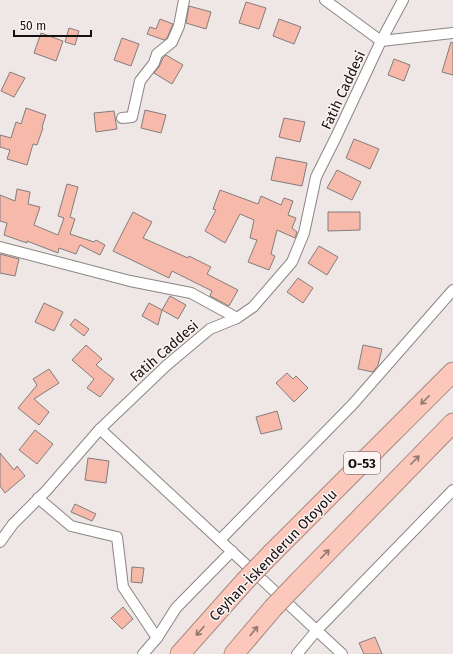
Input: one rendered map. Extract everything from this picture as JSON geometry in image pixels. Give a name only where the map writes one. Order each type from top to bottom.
[{"type":"highway","name":"Ceyhan-İskenderun Otoyolu","points":[[180,654],[244,581],[453,372]]},
{"type":"highway","name":"O-53","points":[[234,654],[273,608],[453,423]]},
{"type":"street","points":[[122,118],[132,117],[140,81],[154,63],[157,54],[172,42],[180,26],[184,0]]},
{"type":"street","points":[[325,0],[381,41],[453,33]]},
{"type":"street","name":"Fatih Caddesi","points":[[0,542],[13,524],[100,429],[166,364],[210,329],[237,318],[253,307],[292,262],[304,233],[316,177],[381,41],[403,0]]},
{"type":"street","points":[[0,247],[130,281],[191,293],[237,318]]},
{"type":"street","points":[[220,540],[353,404],[453,290]]},
{"type":"street","points":[[100,429],[342,654]]},
{"type":"street","points":[[296,654],[316,630],[453,490]]},
{"type":"street","points":[[38,498],[71,526],[117,537],[123,587],[157,638]]},
{"type":"street","points":[[144,654],[157,638],[176,608],[232,552]]},
{"type":"building","points":[[246,2],[266,8],[259,29],[239,23]]},
{"type":"building","points":[[189,6],[211,12],[206,29],[186,23]]},
{"type":"building","points":[[160,19],[173,24],[167,38],[164,40],[147,34],[150,27],[156,29]]},
{"type":"building","points":[[279,19],[301,27],[294,44],[273,36]]},
{"type":"building","points":[[69,28],[79,31],[75,45],[65,42]]},
{"type":"building","points":[[41,33],[63,41],[56,61],[34,53]]},
{"type":"building","points":[[122,38],[139,44],[131,66],[114,60]]},
{"type":"building","points":[[451,42],[453,43],[453,75],[442,72]]},
{"type":"building","points":[[166,55],[183,65],[172,84],[154,73]]},
{"type":"building","points":[[394,59],[410,65],[404,81],[388,75]]},
{"type":"building","points":[[10,72],[25,78],[14,97],[1,91]]},
{"type":"building","points":[[26,108],[46,115],[37,145],[33,144],[27,165],[7,159],[10,150],[0,147],[0,135],[11,138],[16,122],[21,124]]},
{"type":"building","points":[[145,110],[166,115],[161,133],[141,128]]},
{"type":"building","points":[[114,111],[117,129],[96,132],[94,113]]},
{"type":"building","points":[[284,118],[305,122],[300,142],[279,137]]},
{"type":"building","points":[[354,139],[379,149],[370,169],[346,158]]},
{"type":"building","points":[[276,157],[307,163],[302,186],[271,180]]},
{"type":"building","points":[[337,170],[361,182],[352,200],[327,188]]},
{"type":"building","points":[[67,184],[78,187],[70,217],[75,219],[70,234],[94,242],[96,240],[105,245],[100,255],[80,245],[76,254],[59,248],[58,253],[27,241],[27,243],[4,235],[7,223],[0,221],[0,195],[15,201],[17,189],[30,192],[28,204],[40,207],[34,225],[58,235],[64,218],[58,216]]},
{"type":"building","points":[[220,190],[258,204],[261,196],[281,205],[284,198],[293,201],[288,215],[296,218],[292,228],[297,232],[295,238],[277,230],[271,254],[275,256],[269,270],[248,262],[257,240],[250,238],[254,220],[240,214],[225,243],[205,231],[216,210],[213,209]]},
{"type":"building","points":[[133,212],[152,222],[143,238],[188,258],[189,256],[211,267],[207,274],[238,290],[229,306],[210,296],[212,291],[172,271],[169,278],[113,251]]},
{"type":"building","points":[[328,212],[360,212],[360,230],[328,231]]},
{"type":"building","points":[[319,246],[338,257],[327,275],[308,263]]},
{"type":"building","points":[[0,254],[19,259],[15,276],[0,273]]},
{"type":"building","points":[[298,278],[313,288],[303,303],[287,292]]},
{"type":"building","points":[[170,296],[186,305],[178,319],[162,310]]},
{"type":"building","points":[[44,303],[63,312],[54,331],[35,322]]},
{"type":"building","points":[[149,303],[162,310],[158,325],[142,316]]},
{"type":"building","points":[[75,319],[89,329],[84,336],[70,325]]},
{"type":"building","points":[[86,345],[102,359],[96,365],[114,379],[100,397],[87,388],[94,379],[72,360]]},
{"type":"building","points":[[363,345],[382,349],[378,365],[373,372],[358,369]]},
{"type":"building","points":[[49,369],[59,383],[34,399],[49,412],[39,425],[18,408],[37,385],[33,379]]},
{"type":"building","points":[[287,373],[293,379],[296,376],[308,388],[294,402],[276,383]]},
{"type":"building","points":[[277,411],[282,429],[261,434],[256,417]]},
{"type":"building","points":[[35,430],[53,444],[37,464],[19,450]]},
{"type":"building","points":[[0,453],[14,470],[17,466],[25,476],[5,493],[0,486]]},
{"type":"building","points":[[88,458],[109,461],[106,483],[85,480]]},
{"type":"building","points":[[75,504],[96,514],[92,521],[71,512]]},
{"type":"building","points":[[132,567],[144,568],[142,583],[131,582]]},
{"type":"building","points":[[123,607],[133,619],[122,629],[111,618]]},
{"type":"building","points":[[375,637],[382,654],[364,654],[359,643]]}]
